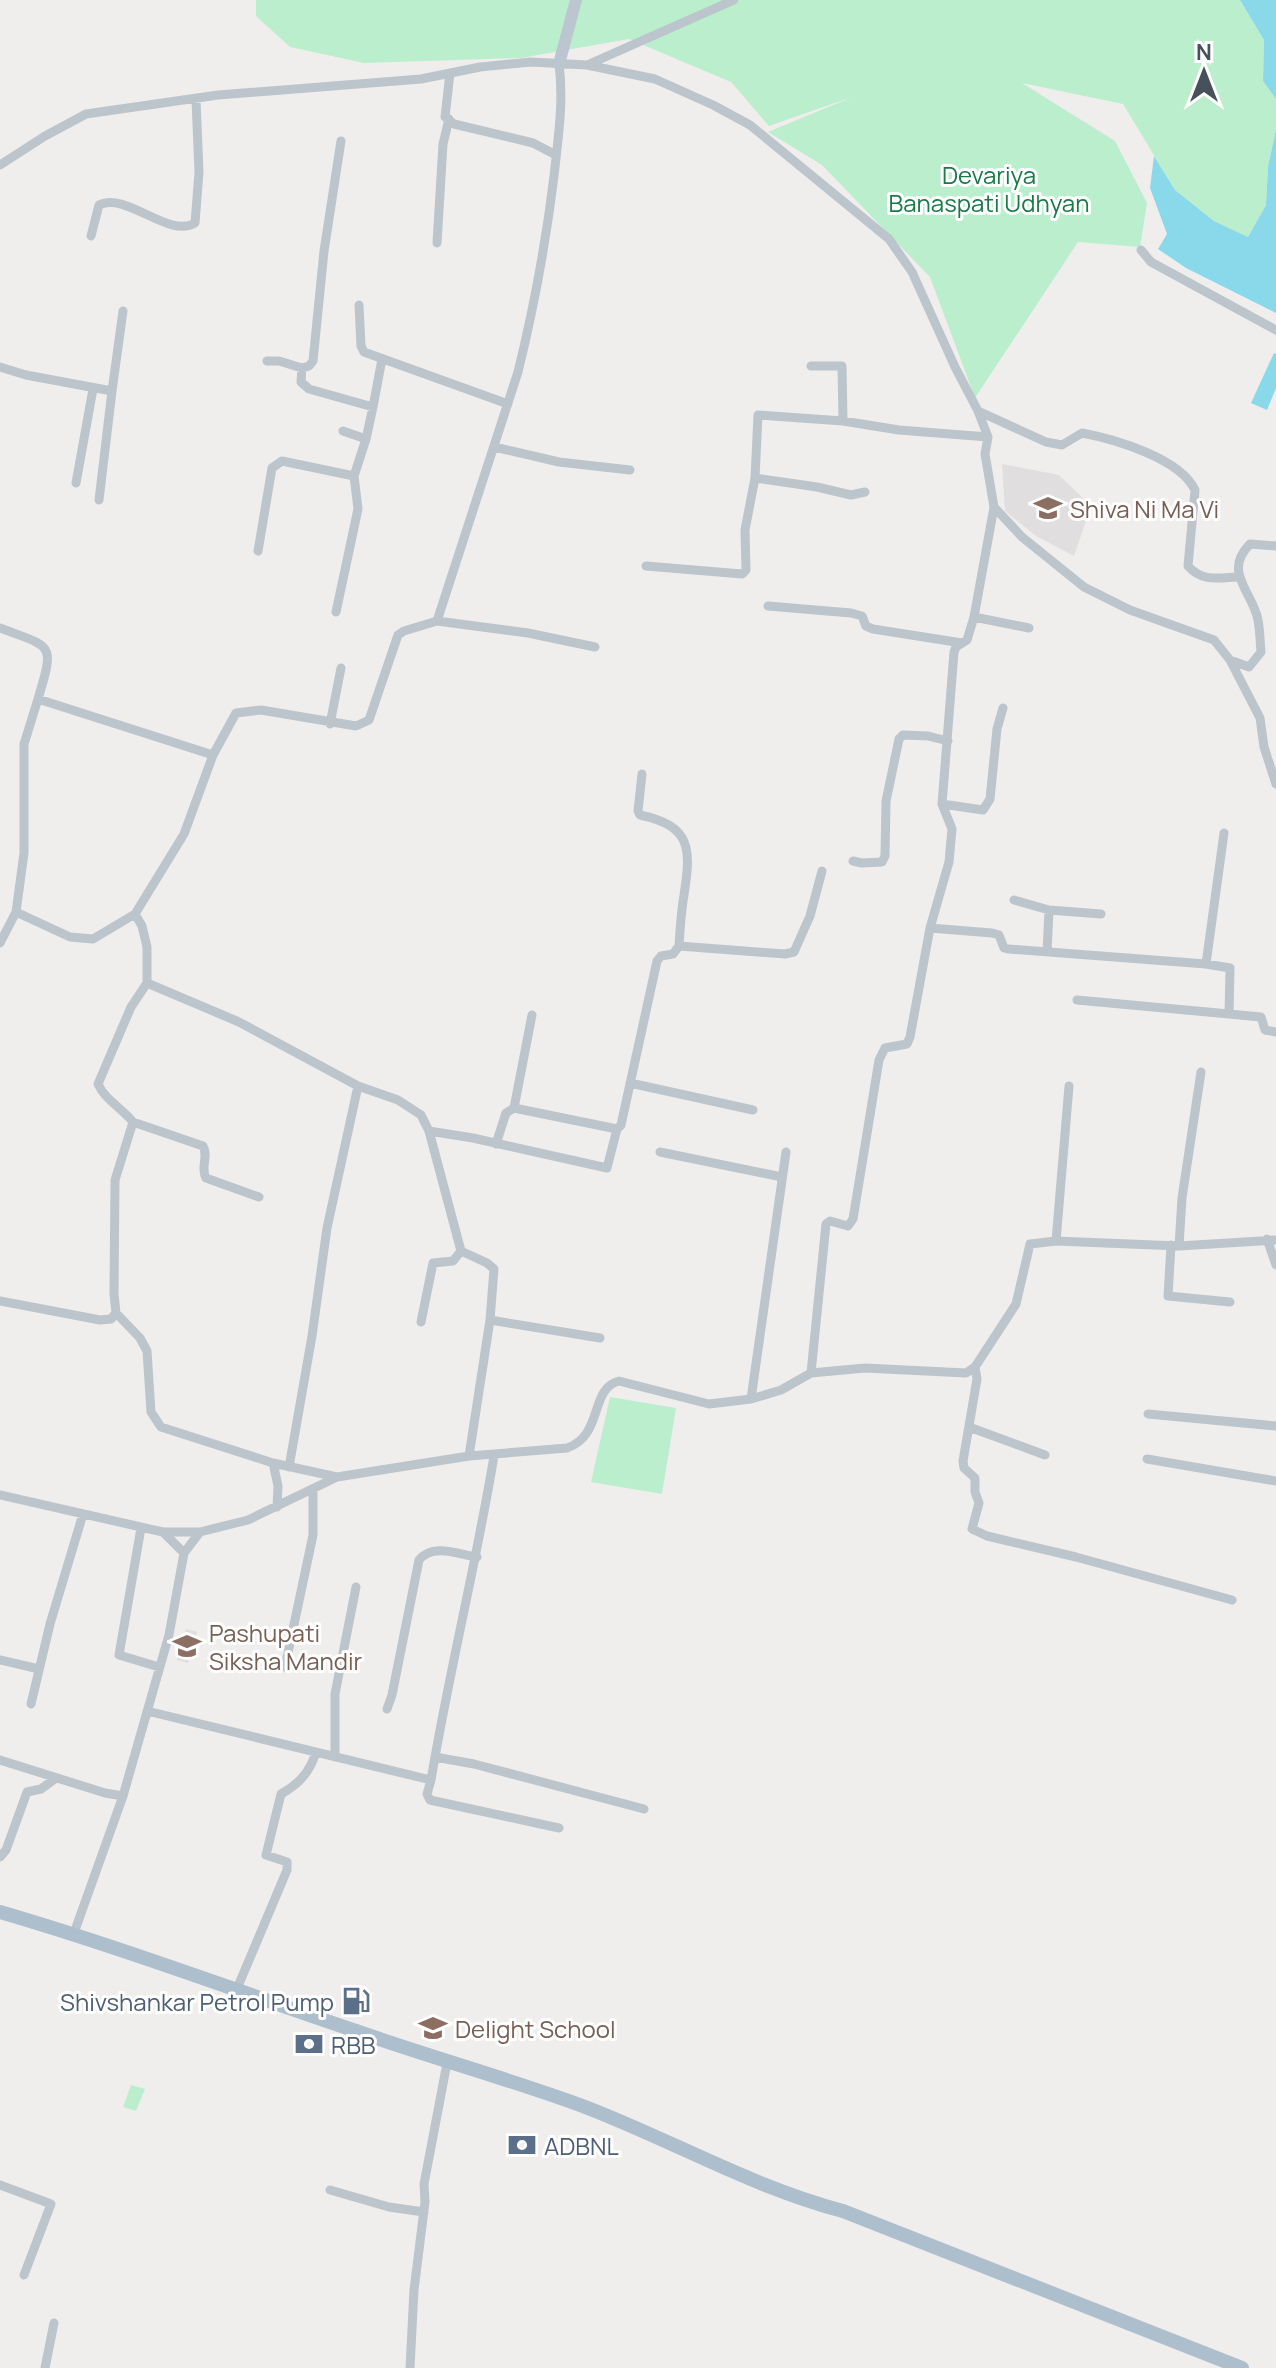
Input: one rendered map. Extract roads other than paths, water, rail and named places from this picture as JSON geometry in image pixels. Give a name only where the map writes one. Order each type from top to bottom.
[{"type":"main road","points":[[0,1912],[74,1933],[447,2063],[580,2105],[811,2203],[856,2216],[1242,2368]]},
{"type":"street","points":[[437,621],[527,338],[547,227],[562,106],[559,64],[576,0]]},
{"type":"street","points":[[587,65],[734,0]]},
{"type":"street","points":[[0,165],[86,114],[268,90],[421,79],[480,67],[531,62],[587,65],[655,79],[750,125],[853,206],[889,239],[912,272],[988,437],[985,454],[994,507],[974,617],[967,640],[954,652],[942,804],[952,829],[949,862],[930,928],[910,1037],[907,1044],[885,1048],[879,1060],[853,1219],[848,1226],[830,1221],[826,1224],[811,1373]]},
{"type":"street","points":[[450,73],[445,117],[454,124],[533,143],[556,155]]},
{"type":"street","points":[[91,236],[99,205],[103,202],[119,204],[180,227],[195,223],[199,172],[196,100]]},
{"type":"street","points":[[437,243],[443,144],[449,119]]},
{"type":"street","points":[[267,361],[302,368],[313,361],[324,251],[341,141]]},
{"type":"street","points":[[1141,250],[1151,262],[1276,330]]},
{"type":"street","points":[[359,305],[364,352],[508,404]]},
{"type":"street","points":[[99,500],[123,311]]},
{"type":"street","points":[[336,612],[358,509],[354,476],[366,439],[382,359]]},
{"type":"street","points":[[811,366],[842,366],[843,421]]},
{"type":"street","points":[[0,367],[112,391]]},
{"type":"street","points":[[302,368],[301,382],[304,386],[373,407]]},
{"type":"street","points":[[76,483],[93,389]]},
{"type":"street","points":[[978,411],[1046,442],[1062,445],[1082,433],[1102,437],[1173,467],[1191,481],[1195,490],[1188,566],[1195,574],[1207,578],[1237,577]]},
{"type":"street","points":[[646,566],[742,574],[746,570],[745,530],[755,478],[758,415],[988,437]]},
{"type":"street","points":[[343,431],[366,439]]},
{"type":"street","points":[[494,447],[559,462],[630,470]]},
{"type":"street","points":[[258,551],[272,468],[276,462],[354,476]]},
{"type":"street","points":[[755,478],[851,495],[865,492]]},
{"type":"street","points":[[994,507],[1022,537],[1084,587],[1130,610],[1214,640],[1230,660],[1260,718],[1264,747],[1276,784]]},
{"type":"street","points":[[1230,660],[1249,667],[1261,652],[1258,618],[1237,577],[1243,553],[1250,544],[1276,546]]},
{"type":"street","points":[[768,606],[851,613],[862,616],[866,626],[873,629],[962,643]]},
{"type":"street","points":[[974,617],[1029,628]]},
{"type":"street","points":[[16,912],[70,937],[93,939],[135,914],[184,834],[213,755],[236,713],[261,710],[356,726],[369,720],[398,635],[404,631],[437,621],[528,633],[595,647]]},
{"type":"street","points":[[0,628],[40,643],[46,649],[49,662],[24,744],[24,853],[16,912],[0,943]]},
{"type":"street","points":[[330,724],[341,668]]},
{"type":"street","points":[[38,699],[213,755]]},
{"type":"street","points":[[942,804],[987,808],[997,729],[1003,708]]},
{"type":"street","points":[[853,861],[882,862],[885,856],[886,801],[899,739],[903,735],[914,735],[948,741]]},
{"type":"street","points":[[429,1131],[607,1168],[617,1129],[621,1125],[657,961],[661,956],[673,954],[679,946],[688,848],[665,823],[640,815],[642,774]]},
{"type":"street","points":[[1206,964],[1224,833]]},
{"type":"street","points":[[679,946],[785,954],[794,952],[810,916],[822,871]]},
{"type":"street","points":[[1014,900],[1049,910],[1101,914]]},
{"type":"street","points":[[1047,952],[1049,910]]},
{"type":"street","points":[[135,914],[142,926],[147,947],[147,983],[131,1007],[98,1084],[103,1096],[120,1106],[133,1122],[203,1146],[206,1178],[259,1197]]},
{"type":"street","points":[[930,928],[992,933],[999,935],[1004,948],[1008,949],[1230,968],[1229,1014]]},
{"type":"street","points":[[147,983],[239,1022],[358,1086],[398,1100],[421,1115],[429,1131],[461,1251]]},
{"type":"street","points":[[1077,1000],[1261,1017],[1265,1030],[1276,1032]]},
{"type":"street","points":[[514,1108],[532,1015]]},
{"type":"street","points":[[1201,1072],[1168,1296],[1230,1302]]},
{"type":"street","points":[[630,1083],[753,1110]]},
{"type":"street","points":[[289,1467],[327,1228],[358,1086]]},
{"type":"street","points":[[1056,1241],[1069,1086]]},
{"type":"street","points":[[496,1144],[506,1113],[514,1108],[617,1129]]},
{"type":"street","points":[[133,1122],[115,1180],[114,1294],[116,1313],[140,1338],[147,1351],[151,1412],[161,1427],[273,1463],[337,1477]]},
{"type":"street","points":[[660,1152],[782,1177]]},
{"type":"street","points":[[751,1399],[786,1152]]},
{"type":"street","points":[[0,1495],[141,1528],[163,1532],[200,1532],[248,1520],[337,1477],[469,1456],[567,1448],[586,1438],[605,1390],[611,1383],[619,1381],[709,1404],[751,1399],[781,1390],[811,1373],[865,1368],[966,1373],[975,1367],[1016,1304],[1030,1244],[1056,1241],[1175,1246],[1272,1240],[1276,1265]]},
{"type":"street","points":[[461,1251],[494,1269],[490,1320],[469,1456]]},
{"type":"street","points":[[421,1322],[433,1263],[453,1261],[461,1251]]},
{"type":"street","points":[[0,1301],[100,1320],[111,1319],[116,1313]]},
{"type":"street","points":[[490,1320],[600,1338]]},
{"type":"street","points":[[975,1367],[977,1379],[963,1461],[964,1468],[975,1478],[979,1503],[972,1529],[987,1536],[1232,1600]]},
{"type":"street","points":[[1148,1414],[1276,1426]]},
{"type":"street","points":[[969,1427],[1045,1455]]},
{"type":"street","points":[[494,1456],[477,1557],[427,1794],[430,1800],[559,1828]]},
{"type":"street","points":[[1147,1459],[1276,1481]]},
{"type":"street","points":[[273,1463],[278,1486],[277,1507]]},
{"type":"street","points":[[285,1667],[313,1535],[313,1489]]},
{"type":"street","points":[[31,1704],[83,1514]]},
{"type":"street","points":[[141,1528],[119,1655],[159,1667]]},
{"type":"street","points":[[163,1532],[184,1553]]},
{"type":"street","points":[[74,1933],[123,1796],[169,1635],[184,1553],[200,1532]]},
{"type":"street","points":[[387,1709],[419,1560],[424,1553],[433,1550],[477,1557]]},
{"type":"street","points":[[335,1757],[335,1694],[356,1587]]},
{"type":"street","points":[[0,1660],[39,1669]]},
{"type":"street","points":[[147,1711],[431,1780]]},
{"type":"street","points":[[236,1991],[287,1870],[287,1862],[266,1855],[281,1794],[311,1769],[316,1752]]},
{"type":"street","points":[[435,1757],[474,1764],[644,1809]]},
{"type":"street","points":[[0,1760],[123,1796]]},
{"type":"street","points":[[0,1857],[6,1850],[27,1792],[41,1789],[56,1778]]},
{"type":"street","points":[[410,2368],[424,2184],[447,2063]]},
{"type":"street","points":[[0,2185],[51,2204],[24,2275]]},
{"type":"street","points":[[330,2190],[389,2207],[424,2212]]},
{"type":"street","points":[[45,2368],[54,2323]]},
{"type":"water","points":[[1240,0],[1276,0],[1276,99],[1263,81],[1264,40]]},
{"type":"water","points":[[1276,129],[1276,313],[1186,268],[1158,249],[1167,234],[1150,188],[1154,156],[1175,190],[1214,221],[1248,237],[1266,205],[1268,167]]},
{"type":"water","points":[[1274,353],[1276,388],[1267,410],[1251,403]]},
{"type":"place","name":"Shiva Ni Ma Vi","points":[[1048,508]]},
{"type":"place","name":"Pashupati Siksha Mandir","points":[[187,1646]]},
{"type":"place","name":"Shivshankar Petrol Pump","points":[[356,2001]]},
{"type":"place","name":"Delight School","points":[[433,2028]]},
{"type":"place","name":"RBB","points":[[309,2044]]},
{"type":"place","name":"ADBNL","points":[[522,2145]]},
{"type":"park label","name":"Devariya Banaspati Udhyan","points":[[989,188]]}]
